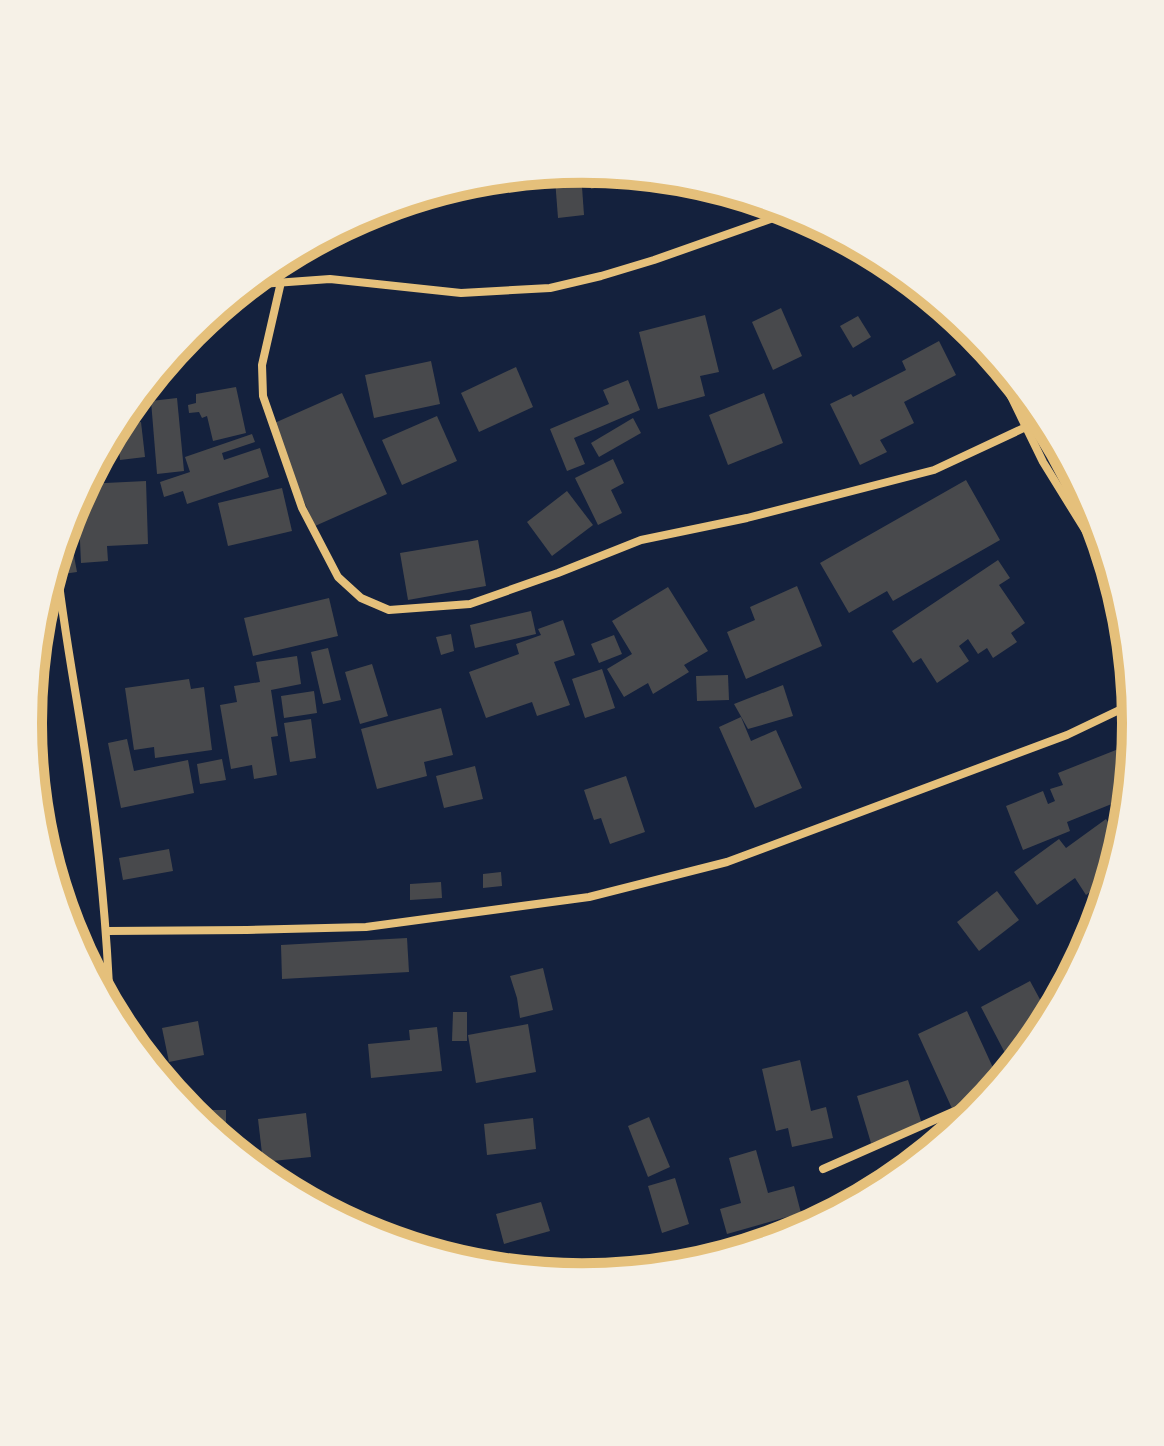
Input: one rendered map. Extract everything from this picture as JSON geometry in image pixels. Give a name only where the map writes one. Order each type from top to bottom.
[{"type":"street","points":[[270,283],[330,279],[461,293],[550,288],[654,260],[773,218]]},
{"type":"street","points":[[281,282],[262,365],[263,396],[302,508],[338,577],[361,598],[389,610],[470,604],[641,540],[747,518],[934,470],[1026,427]]},
{"type":"street","points":[[1010,394],[1043,462],[1087,534]]},
{"type":"street","points":[[59,589],[88,767],[107,931],[109,983]]},
{"type":"street","points":[[107,931],[366,927],[589,897],[727,862],[1067,735],[1122,709]]},
{"type":"street","points":[[823,1169],[960,1109]]},
{"type":"building","points":[[582,183],[584,215],[558,218],[555,184]]},
{"type":"building","points":[[590,183],[612,184],[591,189]]},
{"type":"building","points":[[781,308],[802,356],[773,370],[752,322]]},
{"type":"building","points":[[705,315],[719,372],[700,376],[705,396],[658,409],[639,332]]},
{"type":"building","points":[[858,316],[871,337],[853,348],[840,326]]},
{"type":"building","points":[[939,341],[956,375],[904,402],[914,423],[880,440],[887,452],[860,465],[830,404],[851,394],[853,397],[906,370],[902,361]]},
{"type":"building","points":[[431,361],[440,404],[374,418],[365,375]]},
{"type":"building","points":[[516,367],[533,407],[479,432],[461,393]]},
{"type":"building","points":[[628,380],[640,410],[574,438],[585,464],[567,471],[550,429],[609,404],[603,390]]},
{"type":"building","points":[[236,387],[246,433],[213,441],[207,416],[202,418],[199,412],[189,413],[188,405],[196,403],[196,394]]},
{"type":"building","points":[[342,393],[387,494],[315,526],[270,425]]},
{"type":"building","points":[[764,393],[783,443],[728,465],[709,415]]},
{"type":"building","points":[[177,398],[184,471],[157,474],[151,401]]},
{"type":"building","points":[[437,416],[457,461],[402,485],[382,440]]},
{"type":"building","points":[[633,418],[641,433],[599,457],[591,443]]},
{"type":"building","points":[[141,422],[145,457],[120,460],[119,445],[133,423]]},
{"type":"building","points":[[252,434],[255,442],[222,453],[224,460],[260,448],[269,477],[187,504],[183,491],[164,497],[160,482],[190,472],[185,457]]},
{"type":"building","points":[[613,459],[624,483],[611,490],[622,513],[598,525],[575,478]]},
{"type":"building","points":[[966,480],[1000,540],[893,601],[887,591],[849,613],[820,563]]},
{"type":"building","points":[[146,481],[148,544],[107,546],[108,561],[81,563],[79,526],[98,483]]},
{"type":"building","points":[[282,488],[292,531],[228,546],[218,503]]},
{"type":"building","points":[[567,491],[593,525],[552,556],[527,522]]},
{"type":"building","points":[[478,540],[486,586],[408,600],[400,553]]},
{"type":"building","points":[[72,546],[77,572],[63,574],[71,549]]},
{"type":"building","points":[[998,560],[1010,578],[999,585],[1025,623],[1011,633],[1017,642],[993,658],[987,648],[978,654],[968,639],[959,646],[969,661],[937,683],[921,658],[913,663],[892,631]]},
{"type":"building","points":[[797,586],[822,646],[746,679],[727,632],[755,620],[750,607]]},
{"type":"building","points":[[668,587],[708,651],[684,665],[689,672],[653,694],[648,683],[624,697],[607,669],[632,654],[612,621]]},
{"type":"building","points":[[329,598],[338,636],[253,656],[244,618]]},
{"type":"building","points":[[531,611],[536,634],[475,648],[470,625]]},
{"type":"building","points":[[563,620],[575,655],[554,662],[570,705],[537,716],[532,702],[486,718],[469,672],[519,654],[516,644],[541,635],[538,629]]},
{"type":"building","points":[[451,634],[454,651],[441,655],[436,637]]},
{"type":"building","points":[[614,635],[622,654],[599,663],[591,644]]},
{"type":"building","points":[[328,648],[341,700],[323,704],[311,652]]},
{"type":"building","points":[[297,656],[301,684],[271,690],[278,736],[271,737],[277,775],[254,779],[252,765],[231,769],[220,705],[237,702],[234,686],[260,682],[256,662]]},
{"type":"building","points":[[372,664],[388,716],[360,724],[345,672]]},
{"type":"building","points":[[602,669],[615,708],[585,718],[572,679]]},
{"type":"building","points":[[728,675],[729,700],[697,701],[696,676]]},
{"type":"building","points":[[189,679],[191,689],[204,687],[212,750],[155,758],[154,747],[134,750],[125,688]]},
{"type":"building","points":[[783,685],[793,716],[748,729],[734,704]]},
{"type":"building","points":[[314,691],[317,713],[284,718],[281,696]]},
{"type":"building","points":[[441,708],[453,755],[424,762],[427,776],[377,789],[361,729]]},
{"type":"building","points":[[741,717],[751,741],[776,730],[802,788],[755,808],[719,727]]},
{"type":"building","points":[[311,719],[316,758],[290,762],[284,723]]},
{"type":"building","points":[[127,739],[134,771],[188,760],[194,793],[121,808],[108,743]]},
{"type":"building","points":[[1121,748],[1116,802],[1067,822],[1070,831],[1023,850],[1006,806],[1043,791],[1048,804],[1055,801],[1050,789],[1063,785],[1058,773]]},
{"type":"building","points":[[222,759],[226,780],[200,784],[197,764]]},
{"type":"building","points":[[475,766],[483,799],[444,808],[436,776]]},
{"type":"building","points":[[626,776],[645,832],[610,844],[601,818],[594,820],[584,790]]},
{"type":"building","points":[[1106,819],[1112,828],[1096,888],[1086,895],[1075,878],[1037,905],[1014,872],[1059,839],[1066,848]]},
{"type":"building","points":[[169,849],[173,871],[123,880],[119,858]]},
{"type":"building","points":[[501,872],[502,886],[483,888],[483,874]]},
{"type":"building","points":[[441,882],[442,898],[410,900],[410,884]]},
{"type":"building","points":[[997,891],[1019,920],[979,951],[957,922]]},
{"type":"building","points":[[407,938],[409,972],[282,979],[281,945]]},
{"type":"building","points":[[543,968],[553,1010],[520,1018],[510,976]]},
{"type":"building","points":[[1030,981],[1043,1005],[1011,1050],[1005,1053],[981,1007]]},
{"type":"building","points":[[967,1011],[995,1071],[954,1114],[918,1034]]},
{"type":"building","points":[[453,1012],[467,1012],[467,1041],[452,1041]]},
{"type":"building","points":[[198,1021],[204,1055],[169,1062],[162,1028]]},
{"type":"building","points":[[528,1024],[536,1072],[476,1083],[468,1035]]},
{"type":"building","points":[[437,1027],[442,1071],[371,1078],[368,1044],[410,1040],[409,1030]]},
{"type":"building","points":[[800,1060],[811,1111],[826,1107],[833,1138],[792,1147],[788,1128],[776,1131],[762,1069]]},
{"type":"building","points":[[908,1080],[923,1127],[871,1143],[857,1096]]},
{"type":"building","points":[[205,1110],[226,1110],[226,1129]]},
{"type":"building","points":[[306,1113],[311,1157],[268,1162],[263,1158],[258,1119]]},
{"type":"building","points":[[649,1117],[670,1167],[648,1177],[628,1126]]},
{"type":"building","points":[[533,1118],[536,1149],[487,1155],[484,1124]]},
{"type":"building","points":[[756,1150],[768,1193],[794,1186],[801,1213],[727,1234],[720,1209],[741,1203],[729,1158]]},
{"type":"building","points":[[675,1178],[689,1224],[662,1233],[648,1186]]},
{"type":"building","points":[[541,1202],[550,1231],[504,1244],[496,1214]]}]
